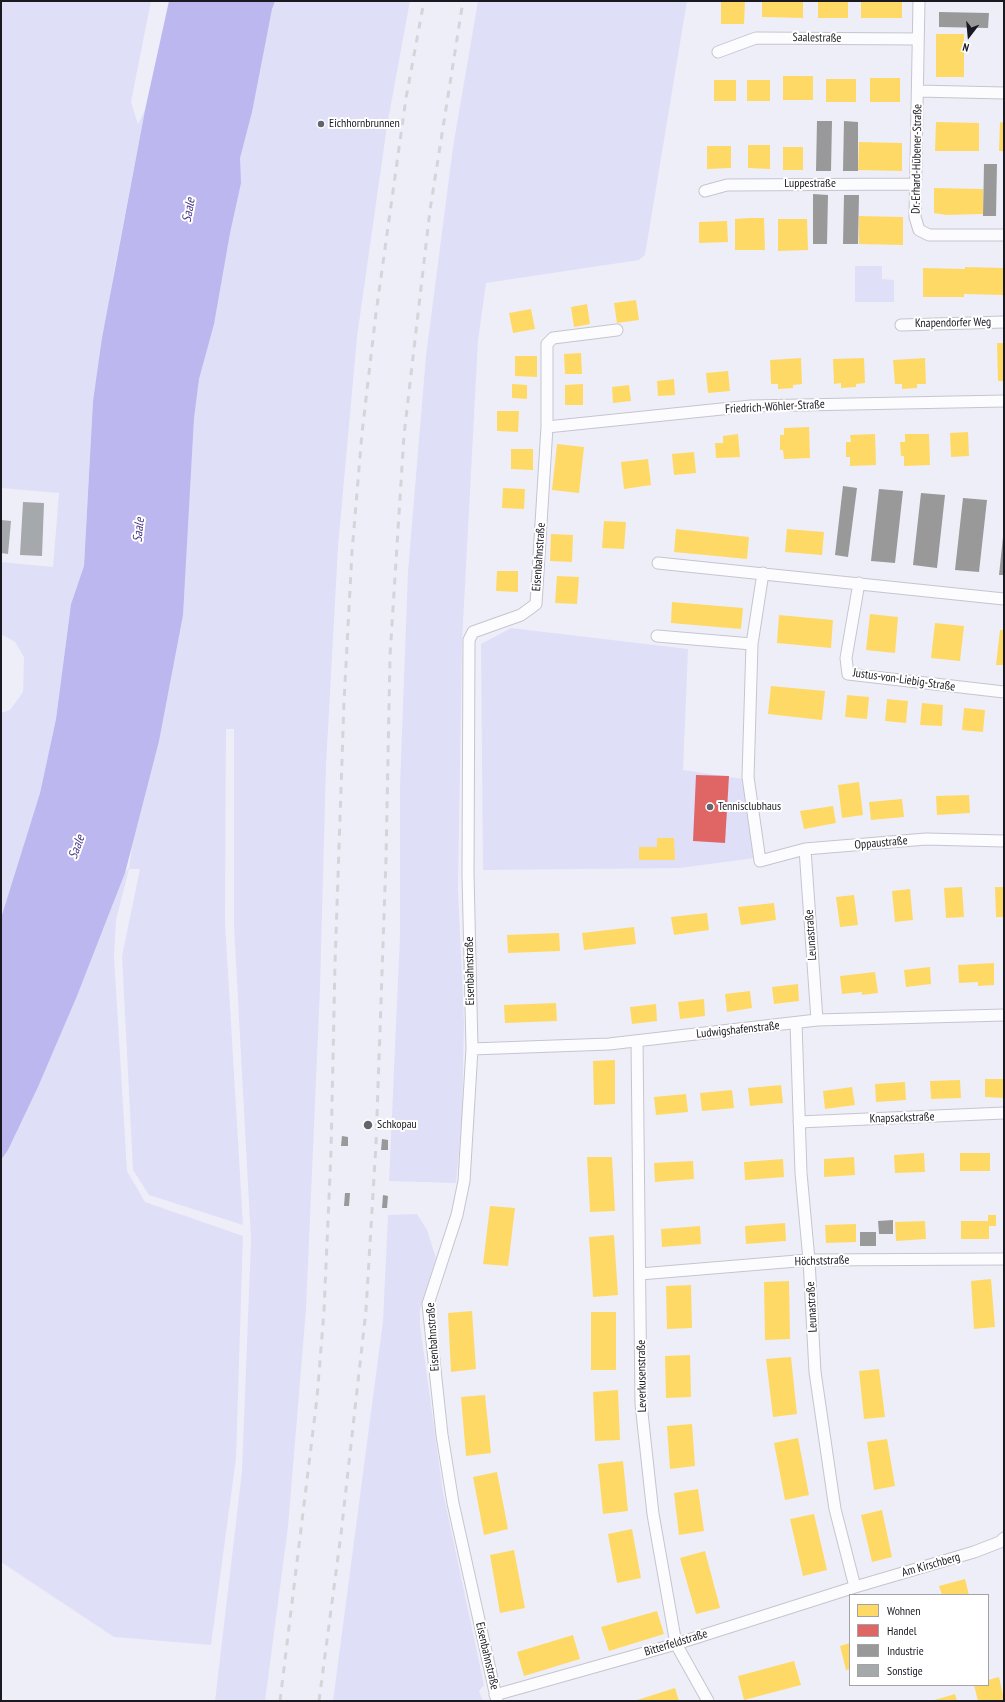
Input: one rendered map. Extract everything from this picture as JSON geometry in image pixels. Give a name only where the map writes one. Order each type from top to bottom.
[{"type":"street","name":"Dr.-Erhard-Hübener-Straße","points":[[919,1],[915,184],[915,217],[919,230],[929,235],[1004,235]]},
{"type":"street","name":"Saalestraße","points":[[718,52],[756,38],[918,39]]},
{"type":"street","points":[[918,90],[1004,93]]},
{"type":"street","name":"Luppestraße","points":[[705,191],[727,185],[915,184]]},
{"type":"street","name":"Knapendorfer Weg","points":[[901,325],[1004,322]]},
{"type":"street","name":"Eisenbahnstraße","points":[[496,1698],[452,1503],[442,1435],[428,1304],[456,1215],[464,1182],[472,1049],[468,874],[469,640],[473,632],[521,615],[536,604],[547,427],[547,344],[553,338],[617,330]]},
{"type":"street","name":"Friedrich-Wöhler-Straße","points":[[547,427],[751,406],[1004,401]]},
{"type":"street","points":[[658,563],[1004,599]]},
{"type":"street","points":[[657,636],[752,644],[763,573]]},
{"type":"street","name":"Justus-von-Liebig-Straße","points":[[859,583],[846,658],[848,674],[1004,692]]},
{"type":"street","name":"Oppaustraße","points":[[752,644],[748,777],[760,861],[805,849],[926,839],[1004,842]]},
{"type":"street","name":"Leunastraße","points":[[805,849],[817,1020]]},
{"type":"street","name":"Ludwigshafenstraße","points":[[472,1049],[637,1041],[796,1024],[817,1020],[1004,1015]]},
{"type":"street","name":"Leunastraße","points":[[796,1024],[801,1173],[809,1260],[815,1372],[835,1509],[855,1587]]},
{"type":"street","name":"Leverkusenstraße","points":[[637,1041],[641,1404],[652,1514],[676,1644],[708,1701]]},
{"type":"street","name":"Knapsackstraße","points":[[799,1122],[1004,1113]]},
{"type":"street","name":"Höchststraße","points":[[640,1274],[809,1260],[1004,1259]]},
{"type":"street","name":"Am Kirschberg","points":[[855,1587],[974,1552],[1000,1542],[1004,1538]]},
{"type":"street","name":"Bitterfeldstraße","points":[[496,1698],[676,1644],[855,1587]]},
{"type":"shaded area","points":[[1,1],[151,1],[131,102],[138,124],[145,110],[114,272],[93,401],[84,566],[71,604],[56,719],[40,793],[1,918],[1,713],[10,710],[23,692],[24,657],[15,642],[1,634],[1,562],[53,567],[59,493],[1,488]]},
{"type":"shaded area","points":[[264,1],[410,1],[387,126],[357,337],[338,547],[326,766],[320,988],[306,1309],[288,1527],[265,1701],[215,1701],[242,1471],[251,1240],[234,926],[234,729],[226,729],[225,922],[243,1225],[149,1195],[133,1170],[122,956],[140,869],[129,869],[116,920],[114,956],[127,1171],[145,1202],[243,1236],[236,1458],[211,1645],[114,1637],[1,1562],[1,1160],[8,1150],[38,1087],[77,996],[125,873],[129,868],[192,408]]},
{"type":"shaded area","points":[[478,1],[687,1],[645,255],[639,260],[486,283],[478,341],[462,642],[458,890],[464,1022],[462,1119],[456,1183],[389,1181],[400,936],[400,785],[408,571],[426,356],[453,147]]},
{"type":"shaded area","points":[[855,266],[882,266],[882,279],[894,280],[894,302],[855,302]]},
{"type":"shaded area","points":[[511,628],[688,649],[683,770],[744,779],[755,858],[680,868],[483,870],[481,644]]},
{"type":"shaded area","points":[[417,1214],[427,1230],[436,1258],[420,1309],[420,1325],[443,1492],[484,1685],[479,1691],[483,1701],[333,1701],[383,1321],[388,1215]]},
{"type":"water","name":"Saale","points":[[169,1],[275,1],[272,9],[252,112],[240,158],[241,183],[230,233],[214,324],[199,379],[194,418],[183,615],[159,741],[125,873],[77,996],[38,1087],[8,1150],[1,1160],[1,918],[40,793],[56,719],[71,604],[84,566],[93,401],[102,338],[145,110]]},
{"type":"building: Wohnen","points":[[721,1],[745,1],[744,24],[721,24]]},
{"type":"building: Wohnen","points":[[762,1],[803,1],[803,18],[762,17]]},
{"type":"building: Wohnen","points":[[818,1],[848,1],[848,18],[818,18]]},
{"type":"building: Wohnen","points":[[861,1],[902,1],[902,18],[861,18]]},
{"type":"building: Wohnen","points":[[936,34],[964,34],[964,77],[936,77]]},
{"type":"building: Wohnen","points":[[783,76],[813,76],[813,100],[783,100]]},
{"type":"building: Wohnen","points":[[870,78],[900,78],[900,102],[870,102]]},
{"type":"building: Wohnen","points":[[826,79],[856,79],[856,102],[826,102]]},
{"type":"building: Wohnen","points":[[714,80],[736,80],[736,101],[714,101]]},
{"type":"building: Wohnen","points":[[747,80],[770,80],[770,101],[747,101]]},
{"type":"building: Wohnen","points":[[936,122],[979,123],[979,151],[935,151]]},
{"type":"building: Wohnen","points":[[1000,122],[1004,123],[1004,151],[999,151]]},
{"type":"building: Wohnen","points":[[859,142],[902,143],[902,171],[858,170]]},
{"type":"building: Wohnen","points":[[748,145],[770,145],[770,169],[748,168]]},
{"type":"building: Wohnen","points":[[707,146],[731,146],[731,168],[707,169]]},
{"type":"building: Wohnen","points":[[783,147],[803,147],[803,170],[783,170]]},
{"type":"building: Wohnen","points":[[934,188],[983,189],[983,214],[946,215],[934,213]]},
{"type":"building: Wohnen","points":[[859,216],[903,217],[903,245],[859,244]]},
{"type":"building: Wohnen","points":[[764,218],[765,250],[735,250],[735,219]]},
{"type":"building: Wohnen","points":[[778,219],[807,219],[808,250],[778,251]]},
{"type":"building: Wohnen","points":[[727,221],[728,242],[699,243],[699,222]]},
{"type":"building: Wohnen","points":[[965,267],[1004,268],[1004,295],[964,294],[964,297],[923,297],[923,268],[965,269]]},
{"type":"building: Wohnen","points":[[636,300],[639,320],[617,323],[614,303]]},
{"type":"building: Wohnen","points":[[587,304],[590,324],[574,327],[571,307]]},
{"type":"building: Wohnen","points":[[531,309],[535,329],[513,333],[509,313]]},
{"type":"building: Wohnen","points":[[997,343],[1004,343],[1004,381],[998,381]]},
{"type":"building: Wohnen","points":[[581,353],[582,374],[565,374],[564,354]]},
{"type":"building: Wohnen","points":[[515,356],[537,356],[537,377],[515,376]]},
{"type":"building: Wohnen","points":[[801,358],[802,384],[793,385],[793,388],[778,389],[778,384],[771,384],[770,360]]},
{"type":"building: Wohnen","points":[[864,358],[865,383],[856,384],[856,387],[841,388],[841,383],[834,384],[833,359]]},
{"type":"building: Wohnen","points":[[925,358],[926,384],[917,384],[917,388],[902,389],[902,384],[895,384],[893,360]]},
{"type":"building: Wohnen","points":[[728,371],[730,391],[708,393],[706,373]]},
{"type":"building: Wohnen","points":[[674,379],[675,395],[658,396],[657,381]]},
{"type":"building: Wohnen","points":[[512,384],[527,385],[527,399],[512,398]]},
{"type":"building: Wohnen","points":[[583,384],[583,405],[565,405],[565,385]]},
{"type":"building: Wohnen","points":[[629,385],[631,401],[613,403],[612,387]]},
{"type":"building: Wohnen","points":[[497,411],[519,411],[518,432],[497,431]]},
{"type":"building: Wohnen","points":[[809,427],[810,458],[784,459],[783,450],[780,450],[780,435],[784,435],[784,428]]},
{"type":"building: Wohnen","points":[[968,432],[969,456],[951,457],[950,433]]},
{"type":"building: Wohnen","points":[[738,434],[740,457],[716,458],[715,443],[723,443],[723,436]]},
{"type":"building: Wohnen","points":[[875,434],[876,465],[850,466],[850,457],[846,457],[846,442],[851,442],[850,435]]},
{"type":"building: Wohnen","points":[[905,434],[929,434],[930,465],[904,466],[904,456],[901,456],[900,442],[905,442]]},
{"type":"building: Wohnen","points":[[557,444],[584,447],[579,493],[552,490]]},
{"type":"building: Wohnen","points":[[511,449],[533,449],[533,470],[511,469]]},
{"type":"building: Wohnen","points":[[694,452],[696,473],[674,475],[672,454]]},
{"type":"building: Wohnen","points":[[648,459],[651,485],[624,489],[621,462]]},
{"type":"building: Wohnen","points":[[503,488],[525,489],[524,509],[502,508]]},
{"type":"building: Wohnen","points":[[604,521],[626,522],[624,549],[602,548]]},
{"type":"building: Wohnen","points":[[676,529],[749,537],[747,559],[674,552]]},
{"type":"building: Wohnen","points":[[787,529],[824,532],[822,555],[785,552]]},
{"type":"building: Wohnen","points":[[551,534],[573,535],[572,562],[550,561]]},
{"type":"building: Wohnen","points":[[497,571],[518,571],[518,592],[496,591]]},
{"type":"building: Wohnen","points":[[557,576],[579,577],[577,604],[555,603]]},
{"type":"building: Wohnen","points":[[672,602],[743,608],[741,629],[671,623]]},
{"type":"building: Wohnen","points":[[870,614],[898,617],[895,653],[866,650]]},
{"type":"building: Wohnen","points":[[779,615],[833,620],[831,648],[777,643]]},
{"type":"building: Wohnen","points":[[935,623],[964,626],[960,661],[931,658]]},
{"type":"building: Wohnen","points":[[1000,630],[1004,630],[1004,665],[996,665]]},
{"type":"building: Wohnen","points":[[771,686],[825,691],[822,720],[768,714]]},
{"type":"building: Wohnen","points":[[847,695],[869,697],[867,719],[845,717]]},
{"type":"building: Wohnen","points":[[887,699],[908,701],[906,723],[885,721]]},
{"type":"building: Wohnen","points":[[922,703],[943,705],[942,726],[920,725]]},
{"type":"building: Wohnen","points":[[964,708],[985,710],[983,732],[962,730]]},
{"type":"building: Wohnen","points":[[859,782],[863,815],[842,818],[838,785]]},
{"type":"building: Wohnen","points":[[969,795],[970,813],[937,815],[936,796]]},
{"type":"building: Wohnen","points":[[902,799],[904,817],[871,820],[869,802]]},
{"type":"building: Wohnen","points":[[833,806],[836,823],[804,829],[800,811]]},
{"type":"building: Wohnen","points":[[657,838],[674,838],[675,860],[639,860],[639,847],[657,847]]},
{"type":"building: Wohnen","points":[[962,887],[964,917],[946,918],[944,888]]},
{"type":"building: Wohnen","points":[[995,887],[1004,887],[1004,917],[996,917]]},
{"type":"building: Wohnen","points":[[910,889],[913,920],[895,922],[892,891]]},
{"type":"building: Wohnen","points":[[854,895],[858,925],[840,927],[836,897]]},
{"type":"building: Wohnen","points":[[774,903],[776,920],[741,925],[738,907]]},
{"type":"building: Wohnen","points":[[707,913],[709,930],[674,935],[671,917]]},
{"type":"building: Wohnen","points":[[634,927],[636,944],[584,950],[582,933]]},
{"type":"building: Wohnen","points":[[559,933],[560,951],[508,953],[507,935]]},
{"type":"building: Wohnen","points":[[994,963],[994,985],[978,986],[978,982],[959,983],[958,965]]},
{"type":"building: Wohnen","points":[[930,967],[931,984],[906,987],[904,970]]},
{"type":"building: Wohnen","points":[[875,972],[878,993],[862,995],[862,992],[842,994],[840,976]]},
{"type":"building: Wohnen","points":[[798,984],[799,1001],[774,1004],[772,987]]},
{"type":"building: Wohnen","points":[[750,991],[752,1008],[727,1012],[725,994]]},
{"type":"building: Wohnen","points":[[704,999],[705,1016],[680,1019],[678,1002]]},
{"type":"building: Wohnen","points":[[556,1003],[557,1021],[505,1023],[504,1005]]},
{"type":"building: Wohnen","points":[[656,1004],[657,1021],[632,1024],[630,1007]]},
{"type":"building: Wohnen","points":[[615,1060],[615,1104],[594,1105],[593,1061]]},
{"type":"building: Wohnen","points":[[985,1079],[1004,1079],[1004,1098],[985,1097]]},
{"type":"building: Wohnen","points":[[960,1080],[961,1098],[931,1099],[930,1081]]},
{"type":"building: Wohnen","points":[[905,1082],[906,1100],[876,1102],[875,1084]]},
{"type":"building: Wohnen","points":[[781,1085],[783,1103],[750,1106],[748,1088]]},
{"type":"building: Wohnen","points":[[852,1087],[855,1105],[825,1109],[823,1091]]},
{"type":"building: Wohnen","points":[[732,1090],[734,1108],[702,1111],[700,1093]]},
{"type":"building: Wohnen","points":[[686,1094],[688,1112],[656,1115],[654,1097]]},
{"type":"building: Wohnen","points":[[924,1153],[925,1172],[895,1173],[894,1155]]},
{"type":"building: Wohnen","points":[[960,1153],[990,1153],[990,1171],[960,1171]]},
{"type":"building: Wohnen","points":[[587,1157],[612,1157],[615,1211],[590,1212]]},
{"type":"building: Wohnen","points":[[854,1157],[855,1175],[824,1177],[824,1159]]},
{"type":"building: Wohnen","points":[[783,1159],[784,1177],[745,1180],[744,1162]]},
{"type":"building: Wohnen","points":[[693,1161],[694,1179],[655,1182],[654,1163]]},
{"type":"building: Wohnen","points":[[490,1206],[515,1208],[508,1266],[483,1264]]},
{"type":"building: Wohnen","points":[[988,1215],[996,1215],[996,1226],[989,1226],[989,1239],[961,1239],[961,1221],[988,1221]]},
{"type":"building: Wohnen","points":[[925,1221],[926,1239],[896,1241],[895,1222]]},
{"type":"building: Wohnen","points":[[785,1223],[786,1241],[746,1244],[745,1226]]},
{"type":"building: Wohnen","points":[[856,1224],[856,1242],[826,1243],[825,1225]]},
{"type":"building: Wohnen","points":[[700,1226],[701,1244],[662,1247],[661,1229]]},
{"type":"building: Wohnen","points":[[614,1235],[618,1295],[593,1297],[589,1237]]},
{"type":"building: Wohnen","points":[[991,1279],[995,1327],[974,1329],[971,1281]]},
{"type":"building: Wohnen","points":[[789,1281],[790,1339],[765,1340],[764,1282]]},
{"type":"building: Wohnen","points":[[691,1285],[692,1328],[667,1329],[666,1286]]},
{"type":"building: Wohnen","points":[[472,1311],[476,1369],[451,1372],[448,1313]]},
{"type":"building: Wohnen","points":[[591,1312],[616,1312],[616,1370],[591,1370]]},
{"type":"building: Wohnen","points":[[690,1355],[691,1397],[666,1398],[665,1356]]},
{"type":"building: Wohnen","points":[[791,1357],[797,1414],[773,1417],[766,1359]]},
{"type":"building: Wohnen","points":[[879,1369],[885,1417],[864,1419],[859,1371]]},
{"type":"building: Wohnen","points":[[618,1390],[620,1440],[595,1441],[593,1392]]},
{"type":"building: Wohnen","points":[[485,1395],[491,1453],[466,1456],[461,1397]]},
{"type":"building: Wohnen","points":[[692,1424],[695,1466],[670,1469],[667,1426]]},
{"type":"building: Wohnen","points":[[798,1438],[809,1495],[785,1500],[774,1443]]},
{"type":"building: Wohnen","points":[[887,1439],[895,1486],[874,1490],[867,1442]]},
{"type":"building: Wohnen","points":[[623,1461],[628,1511],[603,1514],[598,1464]]},
{"type":"building: Wohnen","points":[[497,1472],[508,1529],[484,1535],[473,1477]]},
{"type":"building: Wohnen","points":[[698,1489],[704,1531],[679,1535],[674,1493]]},
{"type":"building: Wohnen","points":[[882,1510],[892,1557],[872,1562],[861,1515]]},
{"type":"building: Wohnen","points":[[814,1514],[827,1570],[803,1576],[790,1519]]},
{"type":"building: Wohnen","points":[[632,1529],[641,1578],[617,1583],[608,1534]]},
{"type":"building: Wohnen","points":[[514,1550],[525,1608],[500,1613],[490,1555]]},
{"type":"building: Wohnen","points":[[705,1551],[720,1608],[696,1614],[680,1558]]},
{"type":"building: Wohnen","points":[[965,1579],[969,1594],[942,1594],[939,1586]]},
{"type":"building: Wohnen","points":[[657,1611],[664,1634],[609,1651],[601,1627]]},
{"type":"building: Wohnen","points":[[573,1635],[580,1659],[524,1676],[517,1652]]},
{"type":"building: Wohnen","points":[[849,1643],[849,1669],[846,1670],[840,1646]]},
{"type":"building: Wohnen","points":[[794,1661],[801,1685],[744,1700],[738,1676]]},
{"type":"building: Wohnen","points":[[999,1677],[1004,1700],[978,1701],[974,1686],[989,1686],[989,1680]]},
{"type":"building: Wohnen","points":[[675,1688],[679,1701],[634,1701]]},
{"type":"building: Wohnen","points":[[955,1694],[957,1701],[931,1701]]},
{"type":"building: Handel","points":[[696,775],[729,776],[725,843],[693,841]]},
{"type":"building: Industrie","points":[[939,12],[989,13],[988,28],[939,27]]},
{"type":"building: Industrie","points":[[817,121],[832,121],[831,171],[816,171]]},
{"type":"building: Industrie","points":[[844,121],[858,122],[858,171],[843,171]]},
{"type":"building: Industrie","points":[[984,164],[997,164],[996,216],[983,216]]},
{"type":"building: Industrie","points":[[813,194],[828,195],[827,244],[813,244]]},
{"type":"building: Industrie","points":[[844,195],[859,195],[858,244],[843,244]]},
{"type":"building: Industrie","points":[[843,486],[857,488],[848,557],[835,555]]},
{"type":"building: Industrie","points":[[879,489],[903,491],[895,563],[871,561]]},
{"type":"building: Industrie","points":[[921,493],[945,495],[937,568],[913,565]]},
{"type":"building: Industrie","points":[[963,498],[987,500],[979,572],[955,570]]},
{"type":"building: Industrie","points":[[1003,537],[1004,575],[999,575]]},
{"type":"building: Industrie","points":[[342,1136],[348,1137],[348,1146],[341,1146]]},
{"type":"building: Industrie","points":[[382,1139],[388,1140],[388,1150],[381,1150]]},
{"type":"building: Industrie","points":[[345,1193],[350,1193],[349,1206],[344,1206]]},
{"type":"building: Industrie","points":[[383,1195],[388,1196],[387,1208],[382,1208]]},
{"type":"building: Industrie","points":[[893,1220],[893,1234],[879,1234],[878,1221]]},
{"type":"building: Industrie","points":[[860,1232],[876,1232],[876,1246],[860,1246]]},
{"type":"building: Sonstige","points":[[23,502],[44,503],[42,556],[20,555]]},
{"type":"building: Sonstige","points":[[1,520],[11,521],[8,554],[1,553]]},
{"type":"railway","points":[[280,1701],[317,1398],[324,1311],[331,1152],[335,964],[344,702],[352,552],[362,433],[376,313],[406,98],[424,1]]},
{"type":"railway","points":[[319,1701],[341,1534],[366,1310],[376,1144],[386,859],[390,656],[404,435],[430,210],[463,1]]},
{"type":"place","name":"Eichhornbrunnen","points":[[321,124]]},
{"type":"place","name":"Tennisclubhaus","points":[[710,807]]},
{"type":"place","name":"Schkopau","points":[[368,1125]]}]
